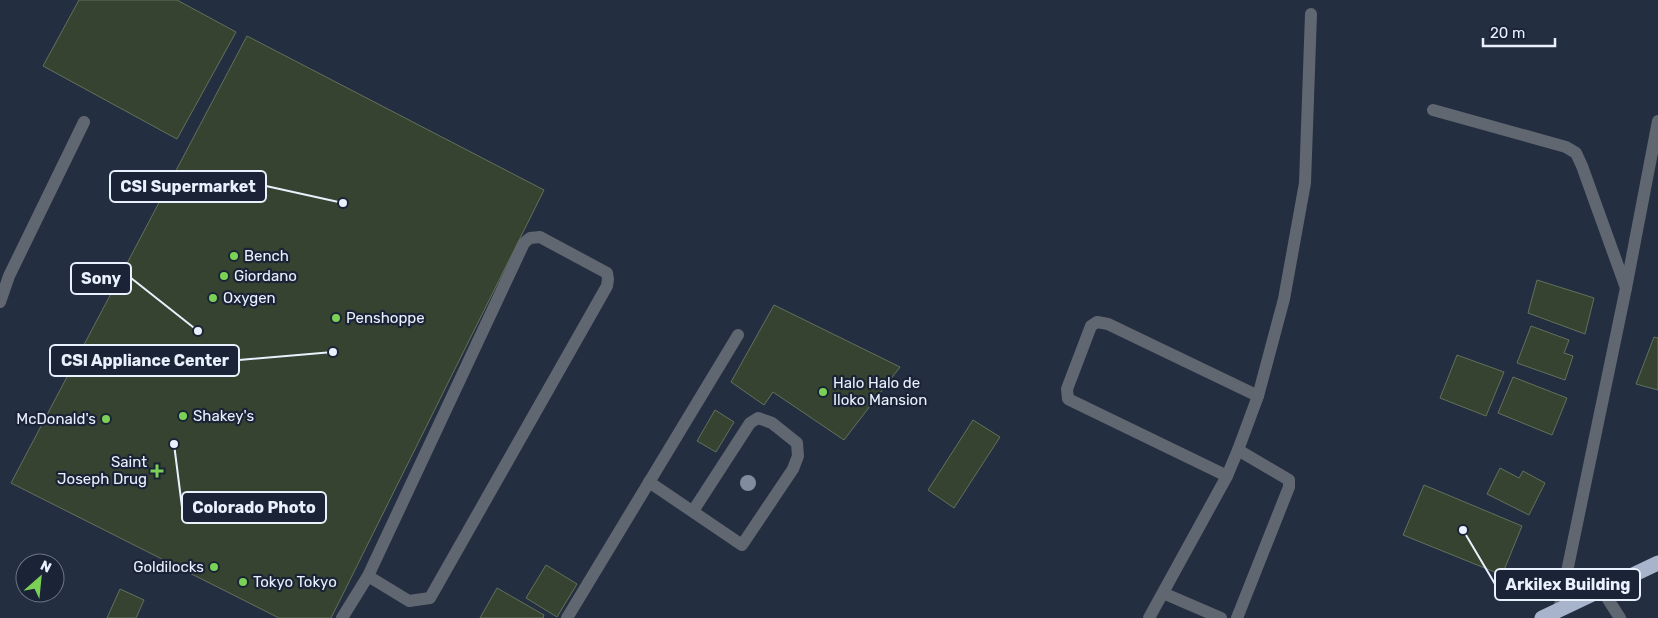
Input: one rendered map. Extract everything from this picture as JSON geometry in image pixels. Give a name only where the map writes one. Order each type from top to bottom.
[{"type":"highway","points":[[1542,618],[1658,563]]},
{"type":"street","points":[[1149,618],[1227,476],[1258,396],[1284,299],[1305,182],[1311,14]]},
{"type":"street","points":[[1433,110],[1566,147],[1576,153],[1626,288]]},
{"type":"street","points":[[1559,610],[1626,288],[1658,121]]},
{"type":"street","points":[[0,302],[9,276],[84,122]]},
{"type":"street","points":[[342,618],[368,576],[524,243],[530,238],[540,237],[606,273],[608,286],[430,598],[409,601],[368,576]]},
{"type":"street","points":[[1227,476],[1068,398],[1067,389],[1091,326],[1097,322],[1108,324],[1258,396]]},
{"type":"street","points":[[568,618],[738,335]]},
{"type":"street","points":[[650,482],[742,545],[793,469],[798,456],[797,443],[772,423],[758,418],[750,423],[693,511]]},
{"type":"street","points":[[1237,618],[1289,487],[1289,480],[1238,450]]},
{"type":"street","points":[[1602,590],[1620,618]]},
{"type":"street","points":[[1162,593],[1221,618]]},
{"type":"building","points":[[79,0],[177,0],[236,32],[177,139],[43,66]]},
{"type":"building","points":[[247,36],[544,190],[331,618],[279,618],[11,483]]},
{"type":"building","points":[[1537,280],[1594,298],[1585,334],[1528,313]]},
{"type":"building","points":[[774,305],[900,367],[844,440],[773,392],[764,405],[731,382]]},
{"type":"building","points":[[1531,326],[1569,340],[1564,353],[1573,356],[1565,380],[1517,363]]},
{"type":"building","points":[[1654,337],[1658,338],[1658,390],[1636,384]]},
{"type":"building","points":[[1457,355],[1504,372],[1486,416],[1440,398]]},
{"type":"building","points":[[1513,377],[1567,398],[1552,435],[1498,413]]},
{"type":"building","points":[[715,410],[734,422],[716,452],[697,441]]},
{"type":"building","points":[[973,420],[1000,437],[954,508],[928,490]]},
{"type":"building","points":[[1500,468],[1519,478],[1523,471],[1545,483],[1529,515],[1487,494]]},
{"type":"building","points":[[1424,485],[1522,526],[1502,575],[1403,535]]},
{"type":"building","points":[[546,565],[577,584],[557,617],[526,598]]},
{"type":"building","points":[[497,588],[544,615],[543,618],[480,618]]},
{"type":"building","points":[[120,589],[144,600],[136,618],[107,618]]},
{"type":"place","name":"CSI Supermarket","points":[[343,203]]},
{"type":"place","name":"Bench","points":[[234,256]]},
{"type":"place","name":"Giordano","points":[[224,276]]},
{"type":"place","name":"Oxygen","points":[[213,298]]},
{"type":"place","name":"Penshoppe","points":[[336,318]]},
{"type":"place","name":"Sony","points":[[198,331]]},
{"type":"place","name":"CSI Appliance Center","points":[[333,352]]},
{"type":"place","name":"Halo Halo de Iloko Mansion","points":[[823,392]]},
{"type":"place","name":"Shakey's","points":[[183,416]]},
{"type":"place","name":"McDonald's","points":[[106,419]]},
{"type":"place","name":"Colorado Photo","points":[[174,444]]},
{"type":"place","name":"Saint Joseph Drug","points":[[157,471]]},
{"type":"place","name":"Arkilex Building","points":[[1463,530]]},
{"type":"place","name":"Goldilocks","points":[[214,567]]},
{"type":"place","name":"Tokyo Tokyo","points":[[243,582]]}]
